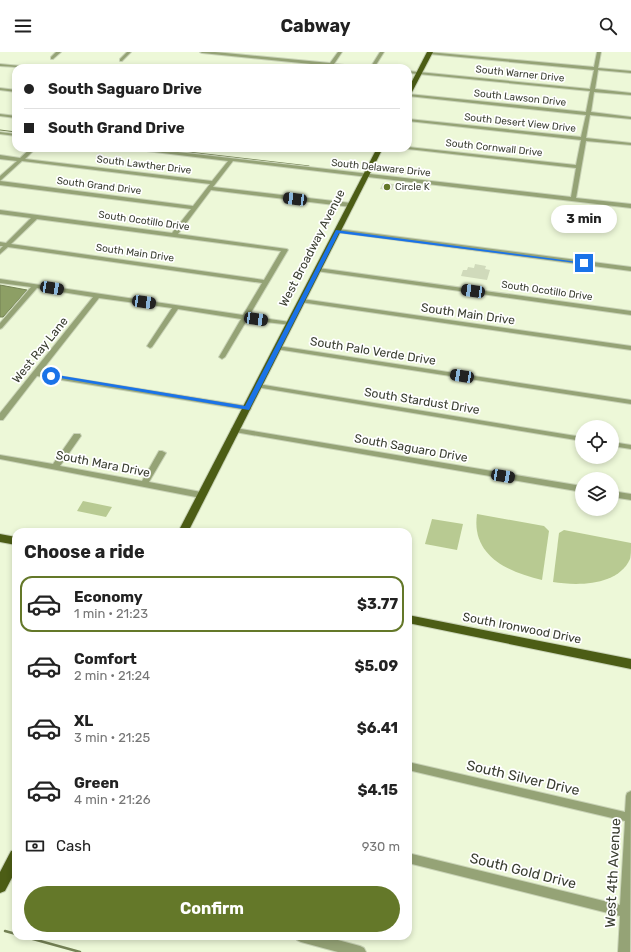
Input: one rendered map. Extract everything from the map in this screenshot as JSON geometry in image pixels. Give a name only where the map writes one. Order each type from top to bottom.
[{"type":"main road","points":[[412,87],[430,53]]},
{"type":"main road","name":"West Broadway Avenue","points":[[185,528],[378,152]]},
{"type":"main road","points":[[0,538],[12,540]]},
{"type":"main road","name":"South Ironwood Drive","points":[[412,620],[631,664]]},
{"type":"main road","points":[[0,886],[12,864]]},
{"type":"street","points":[[52,58],[59,52]]},
{"type":"street","points":[[121,60],[129,52]]},
{"type":"street","points":[[202,52],[322,64]]},
{"type":"street","points":[[333,64],[340,52]]},
{"type":"street","points":[[374,64],[382,52]]},
{"type":"street","points":[[573,199],[599,52]]},
{"type":"street","points":[[430,53],[631,72]]},
{"type":"street","points":[[0,65],[12,66]]},
{"type":"street","name":"South Warner Drive","points":[[412,72],[631,94]]},
{"type":"street","points":[[0,89],[12,90]]},
{"type":"street","name":"South Lawson Drive","points":[[412,95],[631,118]]},
{"type":"street","points":[[0,115],[12,116]]},
{"type":"street","name":"South Desert View Drive","points":[[412,120],[631,144]]},
{"type":"street","points":[[0,133],[12,134]]},
{"type":"street","name":"South Cornwall Drive","points":[[412,148],[579,167]]},
{"type":"street","points":[[0,179],[30,152]]},
{"type":"street","name":"South Delaware Drive","points":[[164,152],[631,206]]},
{"type":"street","name":"South Lawther Drive","points":[[0,156],[214,183]]},
{"type":"street","points":[[174,235],[231,160]]},
{"type":"street","name":"South Grand Drive","points":[[0,183],[195,208]]},
{"type":"street","points":[[210,188],[351,206]]},
{"type":"street","name":"South Ocotillo Drive","points":[[0,212],[285,250],[266,282]]},
{"type":"street","points":[[0,252],[3,245],[35,217]]},
{"type":"street","points":[[338,231],[631,269]]},
{"type":"street","name":"South Main Drive","points":[[3,245],[266,282]]},
{"type":"street","name":"South Ocotillo Drive","points":[[318,270],[631,313]]},
{"type":"street","points":[[0,281],[290,324]]},
{"type":"street","points":[[222,357],[266,282]]},
{"type":"street","points":[[0,327],[36,286]]},
{"type":"street","name":"West Ray Lane","points":[[0,418],[98,295]]},
{"type":"street","name":"South Main Drive","points":[[302,301],[631,348]]},
{"type":"street","points":[[150,346],[176,307]]},
{"type":"street","name":"South Palo Verde Drive","points":[[278,348],[631,402]]},
{"type":"street","points":[[36,374],[247,408]]},
{"type":"street","name":"South Stardust Drive","points":[[258,386],[575,438]]},
{"type":"street","name":"South Saguaro Drive","points":[[236,430],[575,488]]},
{"type":"street","points":[[54,468],[77,436]]},
{"type":"street","points":[[619,445],[631,447]]},
{"type":"street","points":[[144,484],[162,453]]},
{"type":"street","name":"South Mara Drive","points":[[0,457],[201,495]]},
{"type":"street","points":[[619,495],[631,497]]},
{"type":"street","name":"South Silver Drive","points":[[412,767],[631,818]]},
{"type":"street","name":"West 4th Avenue","points":[[624,952],[628,913],[631,796]]},
{"type":"street","name":"South Gold Drive","points":[[412,859],[628,913]]},
{"type":"street","points":[[316,940],[360,952]]},
{"type":"shaded area","points":[[0,285],[27,290],[3,317],[0,317]]},
{"type":"shaded area","points":[[83,501],[112,507],[106,517],[77,511]]},
{"type":"shaded area","points":[[477,514],[544,526],[549,531],[542,580],[529,577],[505,567],[494,560],[480,541],[477,529]]},
{"type":"shaded area","points":[[432,519],[463,524],[457,550],[425,544]]},
{"type":"shaded area","points":[[564,530],[631,543],[630,559],[624,568],[616,575],[607,579],[585,584],[553,582],[559,533]]},
{"type":"building","name":"Circle K","points":[[383,183],[394,184],[392,190],[380,189]]},
{"type":"building","points":[[475,264],[486,266],[485,269],[490,270],[487,280],[461,276],[463,270],[467,270],[468,267],[474,268]]},
{"type":"waterway","points":[[0,130],[12,132]]},
{"type":"waterway","points":[[188,152],[309,166]]},
{"type":"waterway","points":[[5,931],[12,933]]},
{"type":"waterway","points":[[36,940],[80,952]]},
{"type":"place","name":"Circle K","points":[[387,187]]},
{"type":"route","points":[[51,376],[247,408],[338,231],[584,263]]}]
